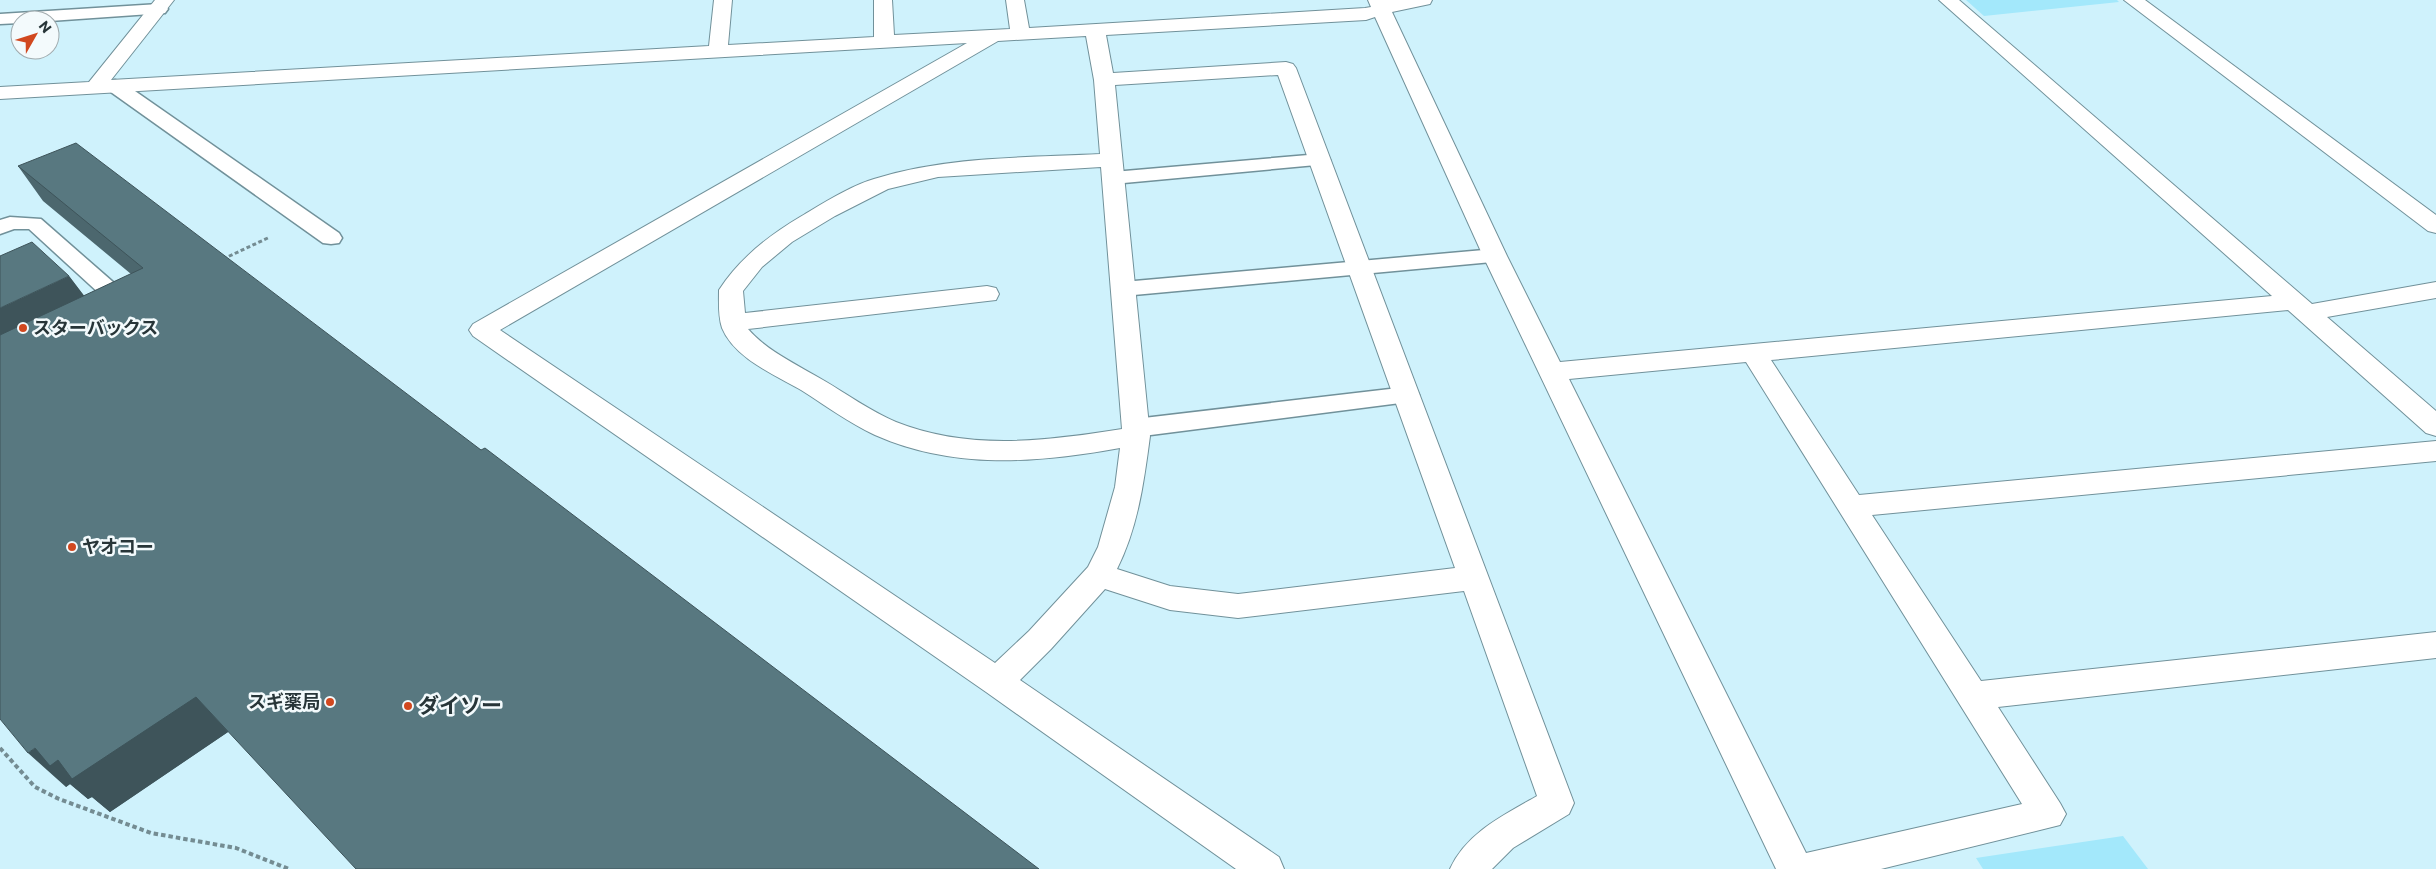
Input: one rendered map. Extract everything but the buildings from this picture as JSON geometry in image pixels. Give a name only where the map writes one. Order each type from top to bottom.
[{"type":"street","points":[[718,50],[723,0]]},
{"type":"street","points":[[883,0],[884,42]]},
{"type":"street","points":[[1015,0],[1020,34]]},
{"type":"street","points":[[0,93],[1366,14],[1379,5],[1423,0]]},
{"type":"street","points":[[1948,0],[2436,426]]},
{"type":"street","points":[[2133,0],[2436,226]]},
{"type":"street","points":[[105,87],[162,5]]},
{"type":"street","points":[[1379,5],[1495,256],[1795,869]]},
{"type":"street","points":[[997,682],[1040,640],[1100,575],[1113,547],[1129,487],[1135,432],[1104,80],[1095,30]]},
{"type":"street","points":[[993,36],[482,330],[997,682],[1266,869]]},
{"type":"street","points":[[1104,80],[1286,68],[1557,803],[1500,836],[1468,869]]},
{"type":"street","points":[[1112,169],[938,170],[880,184],[827,211],[792,233],[754,262],[731,290],[735,329],[761,355],[885,429],[954,448],[1020,450],[1056,449],[1135,432]]},
{"type":"street","points":[[1551,372],[2299,307],[2436,290]]},
{"type":"street","points":[[734,322],[986,294]]},
{"type":"street","points":[[1753,353],[2048,814],[1809,869]]},
{"type":"street","points":[[1852,506],[2436,451]]},
{"type":"street","points":[[1100,575],[1170,598],[1238,606],[1474,578]]},
{"type":"street","points":[[1973,696],[2436,645]]},
{"type":"lane","points":[[0,19],[162,5]]},
{"type":"lane","points":[[105,87],[331,238]]},
{"type":"lane","points":[[1112,169],[1320,160]]},
{"type":"lane","points":[[0,228],[10,224],[34,223],[113,294],[103,312],[86,320]]},
{"type":"lane","points":[[1123,289],[1495,256]]},
{"type":"lane","points":[[1135,432],[1407,396]]},
{"type":"path","points":[[0,748],[35,787],[59,799],[151,833],[236,848],[289,869]]},
{"type":"shaded area","points":[[1966,0],[2117,0],[2119,2],[1984,16]]},
{"type":"shaded area","points":[[2123,836],[2148,869],[1983,869],[1976,858]]},
{"type":"place","name":"スターバックス","points":[[23,328]]},
{"type":"place","name":"ヤオコー","points":[[72,547]]},
{"type":"place","name":"スギ薬局","points":[[330,702]]},
{"type":"place","name":"ダイソー","points":[[408,706]]}]
